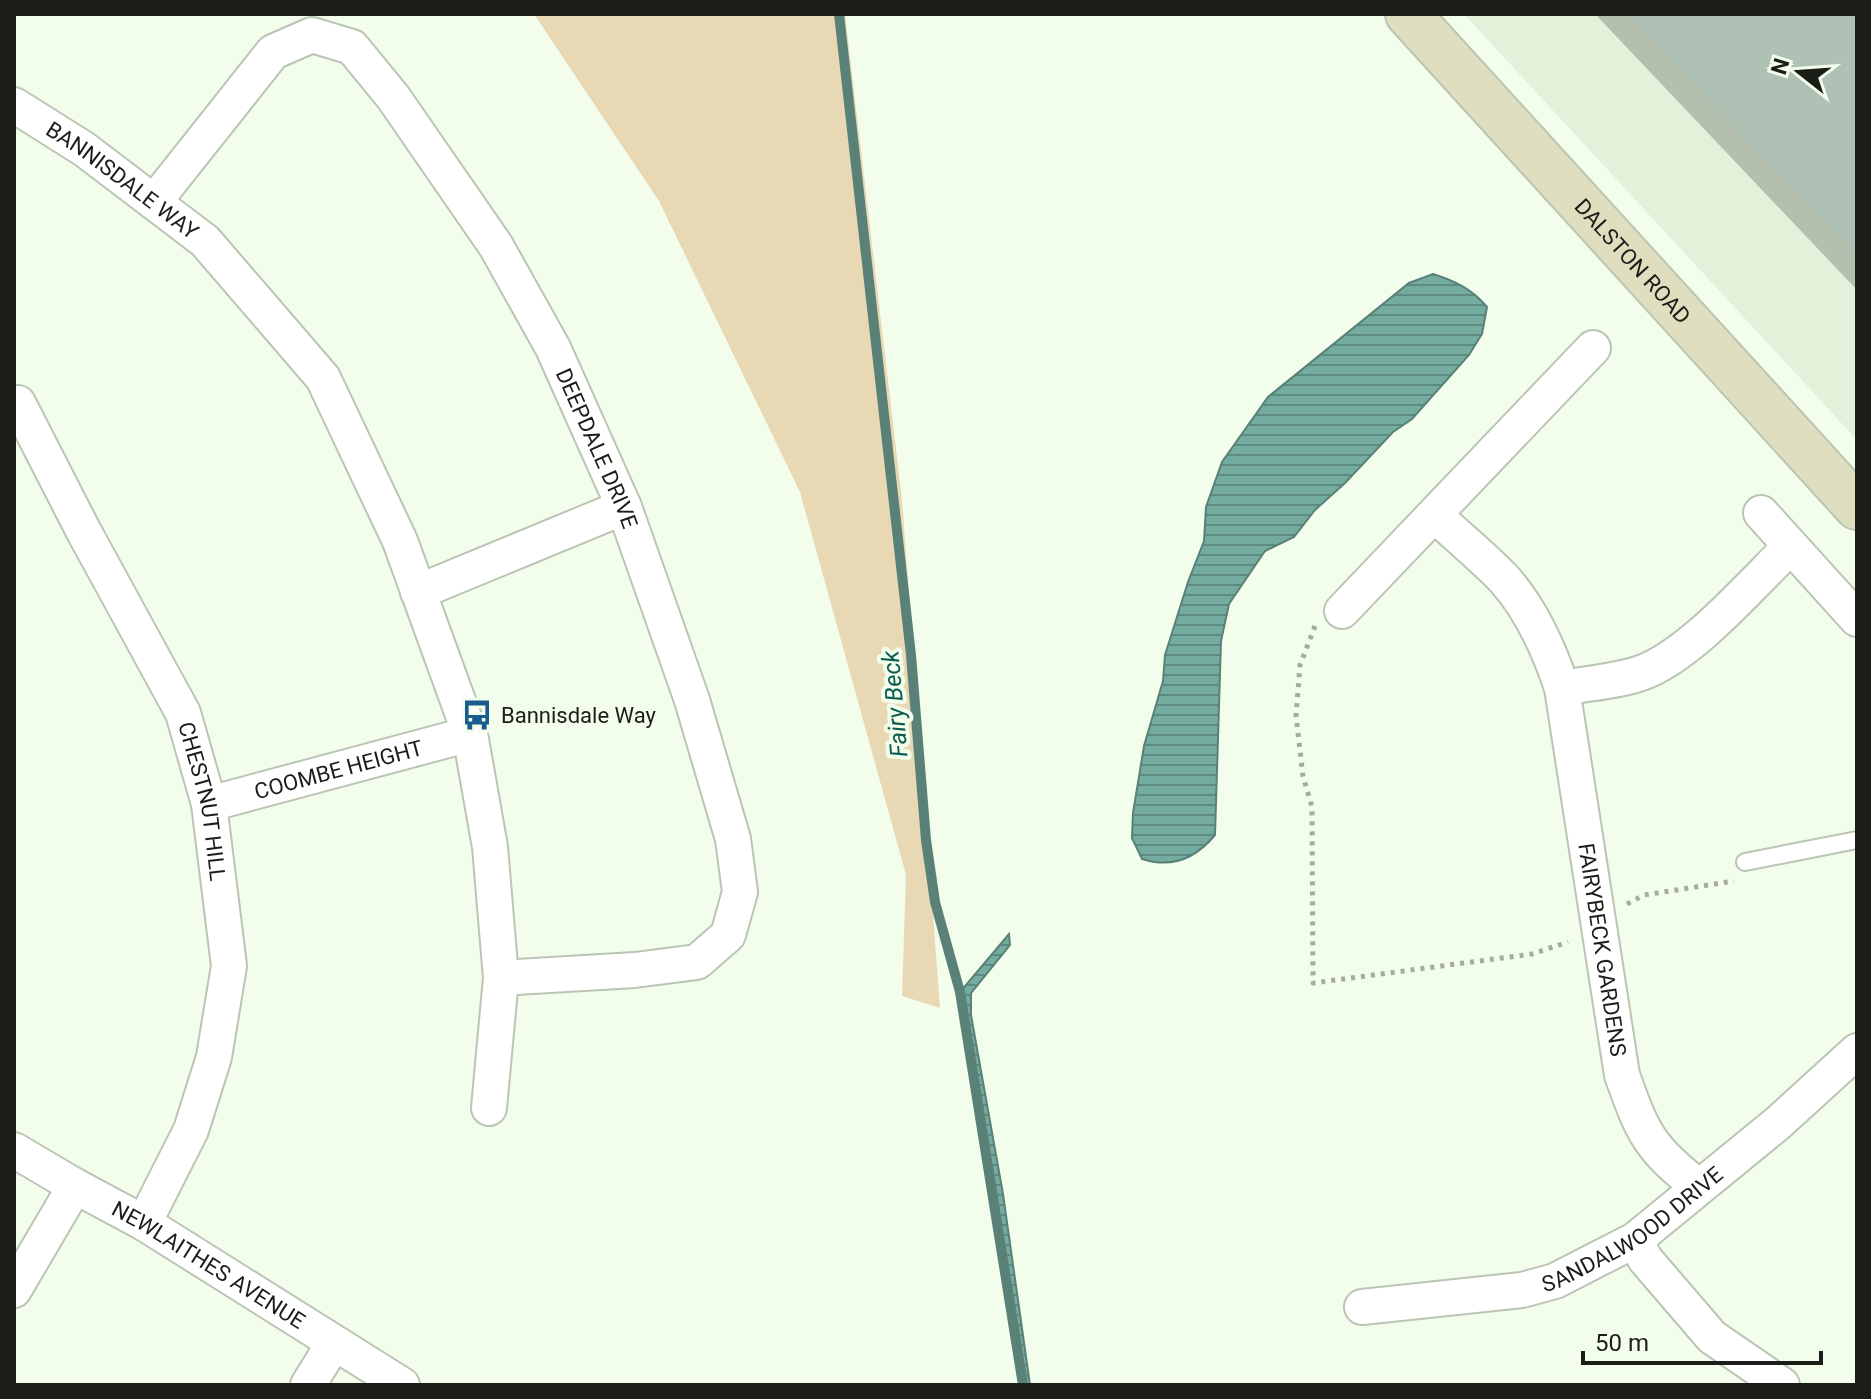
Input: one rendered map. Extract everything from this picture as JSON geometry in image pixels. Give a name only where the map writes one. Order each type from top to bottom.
[{"type":"main road","name":"DALSTON ROAD","points":[[1408,14],[1857,507]]},
{"type":"street","name":"DEEPDALE DRIVE","points":[[154,202],[273,52],[312,35],[352,47],[393,97],[496,246],[553,348],[624,507],[696,714],[733,839],[740,892],[728,935],[697,962],[635,970],[501,978]]},
{"type":"street","name":"BANNISDALE WAY","points":[[14,105],[84,149],[205,241],[323,378],[400,541],[470,734],[490,847],[501,978],[489,1108]]},
{"type":"street","points":[[1331,615],[1436,516],[1593,348]]},
{"type":"street","name":"CHESTNUT HILL","points":[[18,403],[183,713],[209,804],[229,966],[214,1057],[191,1130],[144,1223]]},
{"type":"street","points":[[418,592],[624,507]]},
{"type":"street","points":[[1761,513],[1857,619]]},
{"type":"street","name":"FAIRYBECK GARDENS","points":[[1436,516],[1504,579],[1525,606],[1541,635],[1562,688],[1622,1075],[1640,1125],[1653,1147],[1699,1187]]},
{"type":"street","points":[[1562,688],[1642,673],[1669,657],[1700,635],[1790,547]]},
{"type":"street","name":"COOMBE HEIGHT","points":[[209,804],[470,734]]},
{"type":"street","name":"SANDALWOOD DRIVE","points":[[1362,1307],[1522,1290],[1555,1281],[1635,1240],[1778,1123],[1857,1051]]},
{"type":"street","name":"NEWLAITHES AVENUE","points":[[14,1150],[144,1223],[402,1385]]},
{"type":"street","points":[[14,1290],[75,1186]]},
{"type":"street","points":[[1635,1240],[1645,1259],[1712,1337],[1782,1385]]},
{"type":"street","points":[[308,1385],[334,1343]]},
{"type":"lane","points":[[1745,862],[1857,840]]},
{"type":"path","points":[[1331,615],[1307,643],[1300,665],[1296,716],[1303,776],[1312,807],[1313,983],[1532,954],[1577,938],[1616,909],[1644,895],[1735,881]]},
{"type":"shaded area","points":[[534,14],[845,14],[902,500],[940,1008],[902,996],[906,875],[800,492],[659,201]]},
{"type":"shaded area","points":[[1464,14],[1857,14],[1857,440]]},
{"type":"water","points":[[1433,274],[1463,286],[1487,307],[1482,334],[1469,355],[1412,419],[1393,432],[1315,510],[1294,537],[1265,551],[1229,604],[1221,641],[1215,835],[1200,850],[1174,862],[1142,859],[1132,838],[1144,746],[1163,681],[1165,655],[1204,541],[1206,507],[1222,462],[1268,397],[1409,283]]},
{"type":"water","points":[[1009,934],[1010,945],[971,993],[971,1015],[1003,1194],[1030,1385],[1023,1385],[960,992]]},
{"type":"building","points":[[1627,14],[1857,14],[1857,256]]},
{"type":"waterway","name":"Fairy Beck","points":[[839,14],[911,655],[926,840],[935,902],[960,992],[1023,1385]]},
{"type":"place","name":"Bannisdale Way","points":[[477,715]]}]
